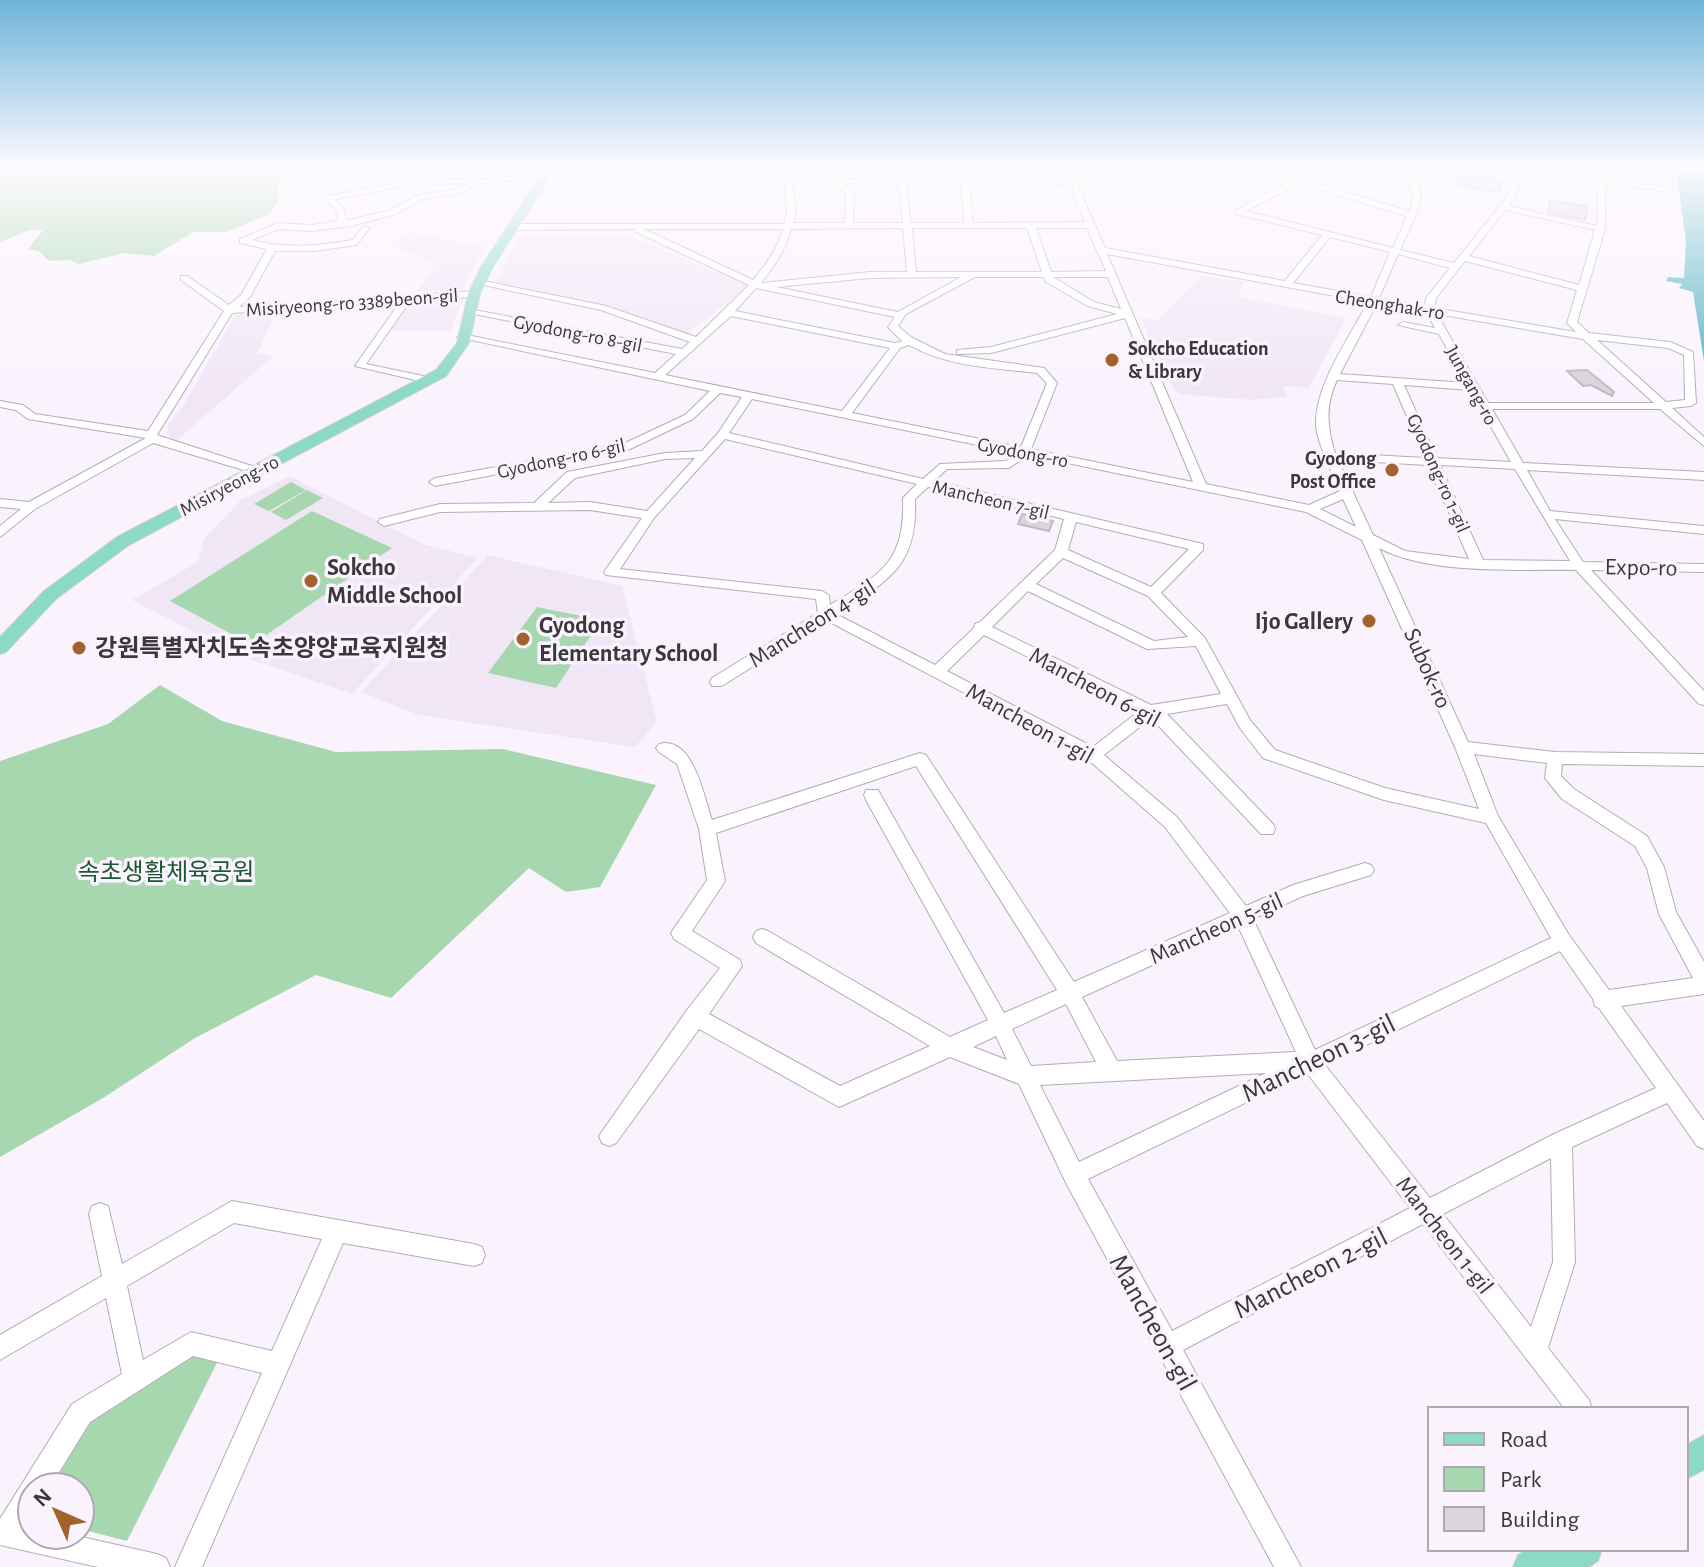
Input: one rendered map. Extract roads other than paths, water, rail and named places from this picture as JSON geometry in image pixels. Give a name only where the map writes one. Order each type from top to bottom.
[{"type":"main road","name":"Misiryeong-ro","points":[[0,634],[44,589],[78,561],[119,536],[434,379],[460,348],[476,289],[505,242]]},
{"type":"main road","name":"Misiryeong-ro","points":[[0,648],[50,595],[81,569],[123,541],[424,379],[445,363],[462,337]]},
{"type":"main road","points":[[1530,1567],[1554,1551]]},
{"type":"main road","points":[[1560,1567],[1583,1551]]},
{"type":"street","points":[[248,242],[303,250],[355,242]]},
{"type":"street","points":[[664,242],[758,286],[901,315]]},
{"type":"street","points":[[658,376],[758,286],[780,242]]},
{"type":"street","points":[[909,242],[912,274]]},
{"type":"street","points":[[1036,242],[1045,275],[1091,304],[1126,314]]},
{"type":"street","points":[[1096,242],[1201,487]]},
{"type":"street","points":[[1286,286],[1321,242]]},
{"type":"street","points":[[1356,242],[1580,288]]},
{"type":"street","name":"Subok-ro","points":[[1401,242],[1334,377],[1323,407],[1322,430],[1330,456],[1463,747],[1491,818],[1563,941],[1602,1000],[1704,1139]]},
{"type":"street","points":[[1429,309],[1431,298],[1475,242]]},
{"type":"street","points":[[1596,242],[1580,288],[1572,323],[1704,443]]},
{"type":"street","points":[[0,533],[31,506],[152,437],[229,310],[245,297],[272,248]]},
{"type":"street","name":"Cheonghak-ro","points":[[1099,250],[1373,302],[1586,337],[1670,345],[1688,351],[1691,403],[1663,406]]},
{"type":"street","points":[[758,286],[912,274],[1109,274]]},
{"type":"street","points":[[921,483],[944,466],[1009,464],[1024,453],[1052,383],[1040,370],[937,354],[910,344],[893,327],[901,315],[974,274]]},
{"type":"street","points":[[184,278],[229,310]]},
{"type":"street","name":"Misiryeong-ro 3389beon-gil","points":[[229,310],[407,298],[476,289],[603,308],[695,340]]},
{"type":"street","points":[[407,298],[360,366],[424,379]]},
{"type":"street","name":"Jungang-ro","points":[[1429,309],[1517,466],[1579,565],[1703,698]]},
{"type":"street","points":[[726,312],[896,346],[910,344]]},
{"type":"street","name":"Gyodong-ro 8-gil","points":[[474,313],[682,352]]},
{"type":"street","points":[[937,354],[991,350],[1126,314]]},
{"type":"street","points":[[1403,325],[1442,332]]},
{"type":"street","name":"Gyodong-ro","points":[[462,337],[1310,509],[1402,555],[1478,564],[1579,565]]},
{"type":"street","points":[[845,415],[896,346]]},
{"type":"street","points":[[1334,377],[1474,387]]},
{"type":"street","name":"Gyodong-ro 1-gil","points":[[1398,383],[1436,463],[1478,564]]},
{"type":"street","name":"Gyodong-ro 6-gil","points":[[435,482],[626,447],[689,417],[719,388]]},
{"type":"street","name":"Mancheon 1-gil","points":[[750,394],[722,435],[650,515],[611,572],[822,595],[825,614],[1093,755],[1171,822],[1243,916],[1310,1061],[1578,1407]]},
{"type":"street","points":[[0,404],[19,407],[32,417],[152,437],[253,470]]},
{"type":"street","points":[[1485,406],[1663,406]]},
{"type":"street","name":"Mancheon 7-gil","points":[[722,435],[1198,547],[1153,593]]},
{"type":"street","points":[[539,505],[571,475],[650,462],[665,456],[705,454]]},
{"type":"street","points":[[1330,456],[1704,476]]},
{"type":"street","name":"Mancheon 4-gil","points":[[717,682],[882,579],[903,554],[911,528],[909,498],[921,483]]},
{"type":"street","points":[[1310,509],[1348,492]]},
{"type":"street","points":[[0,503],[31,506]]},
{"type":"street","points":[[384,522],[440,508],[539,505],[590,506],[650,515]]},
{"type":"street","points":[[1546,514],[1704,530]]},
{"type":"street","points":[[937,672],[980,627],[1061,552],[1071,518]]},
{"type":"street","name":"Mancheon 7-gil","points":[[1061,552],[1153,593],[1200,641],[1230,698],[1269,754],[1384,794],[1491,818]]},
{"type":"street","name":"Jungang-ro","points":[[1579,565],[1583,578],[1704,713]]},
{"type":"street","name":"Expo-ro","points":[[1579,565],[1704,568]]},
{"type":"street","points":[[1026,585],[1152,646],[1200,641]]},
{"type":"street","name":"Mancheon 6-gil","points":[[980,627],[1160,716],[1267,829]]},
{"type":"street","points":[[1093,755],[1150,711],[1230,698]]},
{"type":"street","points":[[1463,747],[1555,758],[1704,760]]},
{"type":"street","points":[[609,1136],[733,966],[680,933],[716,881],[707,829],[684,760],[664,748]]},
{"type":"street","points":[[1555,758],[1553,778],[1568,794],[1641,841],[1655,867],[1668,914],[1704,983],[1602,1000]]},
{"type":"street","points":[[707,829],[920,759],[1070,993],[1111,1071]]},
{"type":"street","name":"Mancheon-gil","points":[[872,795],[1000,1024],[1074,1175],[1288,1567]]},
{"type":"street","name":"Mancheon 5-gil","points":[[949,1047],[1299,890],[1365,870]]},
{"type":"street","points":[[762,937],[949,1047],[1024,1076],[1310,1061]]},
{"type":"street","name":"Mancheon 3-gil","points":[[1074,1175],[1563,941]]},
{"type":"street","points":[[694,1016],[839,1097],[949,1047]]},
{"type":"street","name":"Mancheon 2-gil","points":[[1167,1346],[1561,1141],[1669,1092]]},
{"type":"street","points":[[1535,1352],[1564,1262],[1561,1141]]},
{"type":"street","points":[[0,1348],[232,1212],[474,1255]]},
{"type":"street","points":[[100,1214],[135,1379]]},
{"type":"street","points":[[188,1567],[337,1231]]},
{"type":"street","points":[[45,1471],[81,1413],[191,1344],[276,1364]]},
{"type":"street","points":[[16,1516],[4,1533],[157,1567]]},
{"type":"water","points":[[1686,242],[1704,242],[1704,361],[1693,292],[1679,288],[1682,284],[1666,281],[1668,277],[1684,278]]},
{"type":"place","name":"Sokcho Education & Library","points":[[1112,360]]},
{"type":"place","name":"Gyodong Post Office","points":[[1392,470]]},
{"type":"place","name":"Sokcho Middle School","points":[[311,581]]},
{"type":"place","name":"Ijo Gallery","points":[[1369,621]]},
{"type":"place","name":"Gyodong Elementary School","points":[[523,639]]},
{"type":"place","name":"강원특별자치도속초양양교육지원청","points":[[79,648]]},
{"type":"park label","name":"속초생활체육공원","points":[[166,872]]}]
